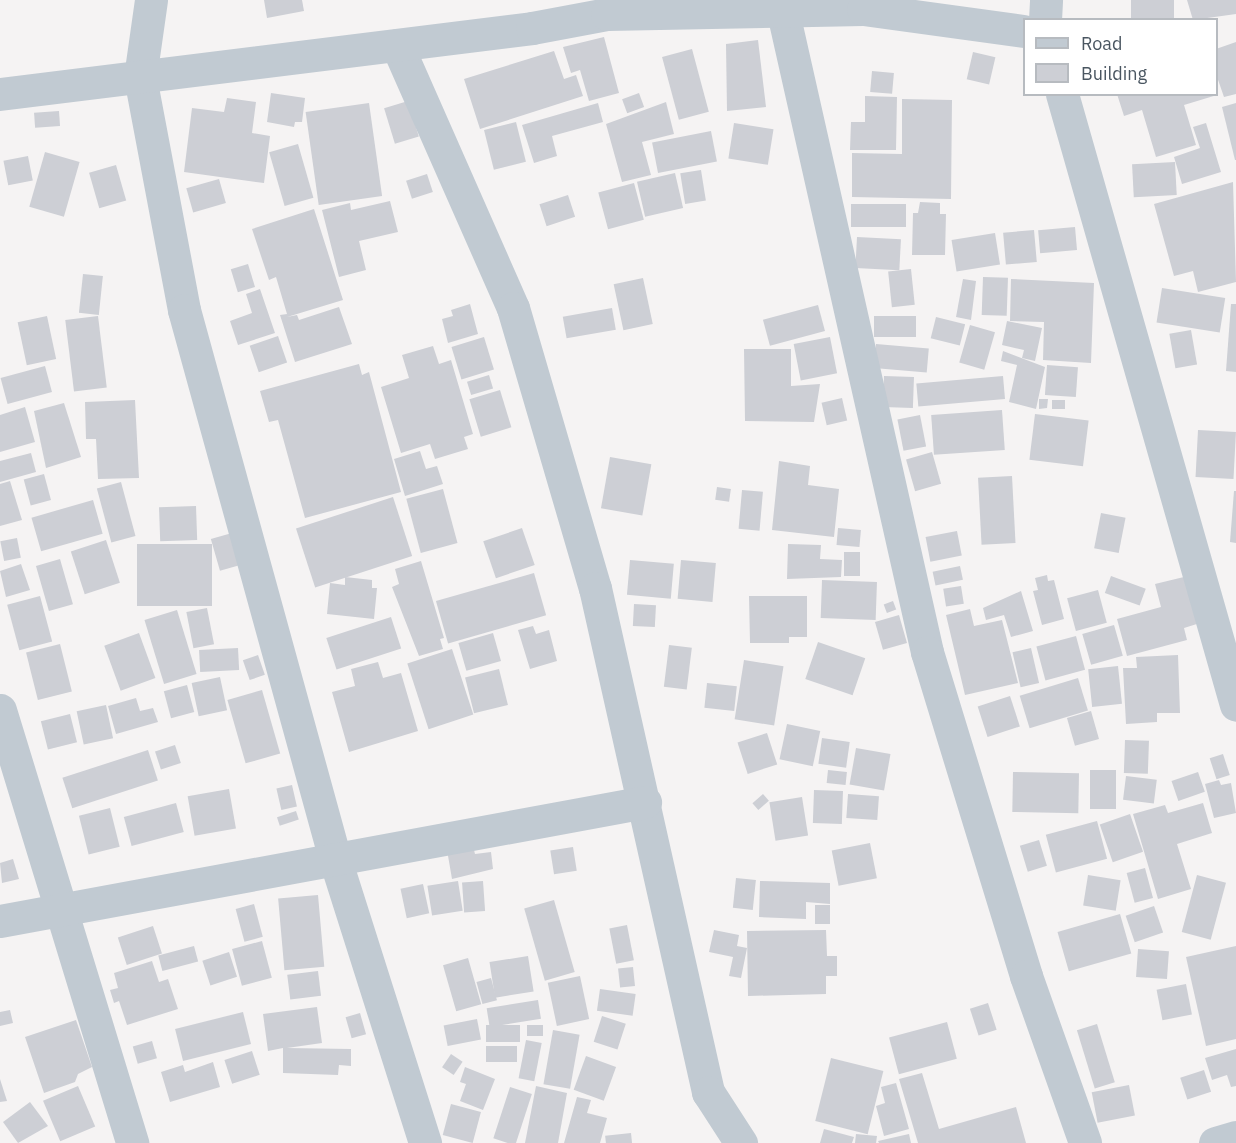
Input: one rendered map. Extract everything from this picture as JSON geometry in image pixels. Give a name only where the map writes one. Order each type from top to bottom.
[{"type":"street","points":[[151,0],[140,77],[184,310],[335,859],[425,1143]]},
{"type":"street","points":[[1045,18],[1046,0]]},
{"type":"street","points":[[782,9],[927,652],[1026,976],[1085,1143]]},
{"type":"street","points":[[0,94],[397,45],[535,14],[863,9],[1023,31]]},
{"type":"street","points":[[397,45],[513,308],[595,588],[645,802],[708,1092],[741,1143]]},
{"type":"street","points":[[1063,96],[1236,705]]},
{"type":"street","points":[[0,710],[132,1143]]},
{"type":"street","points":[[0,921],[645,802]]},
{"type":"street","points":[[1215,1143],[1236,1137]]},
{"type":"building","points":[[264,0],[302,0],[304,11],[267,18]]},
{"type":"building","points":[[1131,0],[1174,0],[1174,18],[1131,18]]},
{"type":"building","points":[[1187,0],[1236,0],[1236,14],[1192,18]]},
{"type":"building","points":[[604,37],[619,93],[589,101],[580,70],[571,73],[563,47]]},
{"type":"building","points":[[758,40],[766,107],[727,111],[726,44]]},
{"type":"building","points":[[1236,42],[1236,94],[1224,97],[1218,80],[1218,48]]},
{"type":"building","points":[[692,49],[709,112],[679,120],[662,57]]},
{"type":"building","points":[[554,51],[564,79],[576,75],[583,96],[480,129],[464,79]]},
{"type":"building","points":[[973,52],[995,57],[989,84],[967,79]]},
{"type":"building","points":[[872,71],[894,73],[892,94],[870,92]]},
{"type":"building","points":[[271,93],[305,98],[302,122],[295,122],[294,127],[267,122]]},
{"type":"building","points":[[639,93],[644,107],[627,113],[622,99]]},
{"type":"building","points":[[865,96],[897,97],[896,150],[850,150],[851,122],[865,122]]},
{"type":"building","points":[[1118,96],[1214,96],[1184,105],[1196,145],[1156,157],[1142,110],[1124,116]]},
{"type":"building","points":[[227,98],[256,102],[252,133],[270,136],[264,183],[184,172],[192,108],[224,112]]},
{"type":"building","points":[[902,99],[952,100],[951,199],[852,197],[852,153],[902,154]]},
{"type":"building","points":[[408,101],[419,136],[395,144],[384,108]]},
{"type":"building","points":[[666,102],[674,134],[642,142],[651,175],[622,182],[606,124]]},
{"type":"building","points":[[369,103],[382,196],[319,205],[306,112]]},
{"type":"building","points":[[598,103],[603,122],[552,136],[557,156],[534,163],[522,125]]},
{"type":"building","points":[[1236,103],[1236,160],[1235,160],[1222,107]]},
{"type":"building","points":[[59,111],[60,126],[35,128],[34,113]]},
{"type":"building","points":[[516,122],[526,162],[494,170],[484,130]]},
{"type":"building","points":[[734,123],[774,129],[768,165],[728,159]]},
{"type":"building","points":[[1206,123],[1221,172],[1182,184],[1174,157],[1200,148],[1193,127]]},
{"type":"building","points":[[711,131],[717,161],[658,173],[652,142]]},
{"type":"building","points":[[298,144],[313,198],[285,206],[269,152]]},
{"type":"building","points":[[45,152],[80,162],[64,217],[29,207]]},
{"type":"building","points":[[28,156],[33,181],[8,185],[3,161]]},
{"type":"building","points":[[1175,162],[1177,195],[1134,197],[1132,164]]},
{"type":"building","points":[[116,165],[126,201],[99,208],[89,173]]},
{"type":"building","points":[[701,170],[706,201],[685,204],[680,173]]},
{"type":"building","points":[[675,173],[683,208],[645,217],[637,182]]},
{"type":"building","points":[[427,174],[433,192],[412,199],[406,181]]},
{"type":"building","points":[[219,179],[226,203],[193,212],[186,188]]},
{"type":"building","points":[[1233,182],[1236,282],[1198,292],[1193,271],[1174,276],[1154,204]]},
{"type":"building","points":[[634,183],[644,220],[608,229],[598,193]]},
{"type":"building","points":[[568,195],[575,217],[547,226],[539,204]]},
{"type":"building","points":[[390,201],[398,232],[359,241],[366,270],[339,277],[322,210],[350,203],[351,210]]},
{"type":"building","points":[[920,202],[940,203],[940,214],[946,214],[945,255],[912,255],[913,213],[918,213]]},
{"type":"building","points":[[851,204],[906,204],[906,227],[851,227]]},
{"type":"building","points":[[314,209],[343,300],[287,317],[297,315],[299,320],[339,307],[352,344],[295,362],[280,315],[287,314],[276,277],[269,280],[252,229]]},
{"type":"building","points":[[1075,227],[1077,250],[1040,253],[1038,230]]},
{"type":"building","points":[[1034,230],[1037,262],[1006,265],[1003,233]]},
{"type":"building","points":[[995,233],[1000,265],[957,271],[952,240]]},
{"type":"building","points":[[857,237],[901,239],[899,270],[855,268]]},
{"type":"building","points":[[248,264],[255,287],[238,292],[231,269]]},
{"type":"building","points":[[911,269],[915,305],[892,307],[888,271]]},
{"type":"building","points":[[83,274],[103,276],[99,315],[79,313]]},
{"type":"building","points":[[983,277],[1008,278],[1007,316],[982,315]]},
{"type":"building","points":[[643,278],[653,324],[623,330],[614,284]]},
{"type":"building","points":[[963,279],[976,281],[971,320],[956,317]]},
{"type":"building","points":[[1011,279],[1094,283],[1091,363],[1043,360],[1044,322],[1010,321]]},
{"type":"building","points":[[1162,288],[1225,298],[1220,333],[1157,323]]},
{"type":"building","points":[[260,289],[275,333],[238,345],[230,321],[252,313],[246,294]]},
{"type":"building","points":[[470,304],[478,334],[448,343],[442,319],[453,316],[451,310]]},
{"type":"building","points":[[1231,304],[1236,304],[1236,372],[1226,371]]},
{"type":"building","points":[[818,305],[825,331],[770,346],[763,320]]},
{"type":"building","points":[[612,308],[616,330],[567,338],[563,317]]},
{"type":"building","points":[[47,316],[56,359],[27,365],[18,322]]},
{"type":"building","points":[[98,316],[107,387],[74,391],[65,320]]},
{"type":"building","points":[[874,316],[916,316],[916,337],[874,337]]},
{"type":"building","points":[[936,317],[965,324],[960,346],[931,338]]},
{"type":"building","points":[[1007,321],[1042,328],[1035,361],[1022,358],[1024,350],[1002,345]]},
{"type":"building","points":[[970,325],[995,332],[984,370],[959,362]]},
{"type":"building","points":[[1191,330],[1197,364],[1175,368],[1169,334]]},
{"type":"building","points":[[278,336],[287,362],[259,372],[250,346]]},
{"type":"building","points":[[484,337],[494,370],[461,379],[451,347]]},
{"type":"building","points":[[830,337],[837,373],[801,380],[794,344]]},
{"type":"building","points":[[876,344],[929,349],[927,373],[874,368]]},
{"type":"building","points":[[433,346],[439,364],[451,360],[473,434],[464,437],[468,449],[435,459],[430,444],[401,453],[381,387],[409,378],[402,355]]},
{"type":"building","points":[[744,349],[791,349],[791,386],[820,384],[814,422],[745,421]]},
{"type":"building","points":[[1003,351],[1045,367],[1036,409],[1009,402],[1017,365],[1001,361]]},
{"type":"building","points":[[359,364],[362,375],[369,372],[401,492],[305,518],[278,420],[269,422],[260,391]]},
{"type":"building","points":[[1047,365],[1078,367],[1076,397],[1045,395]]},
{"type":"building","points":[[45,366],[52,392],[8,404],[1,378]]},
{"type":"building","points":[[489,375],[493,388],[471,395],[467,382]]},
{"type":"building","points":[[884,376],[914,377],[913,408],[883,407]]},
{"type":"building","points":[[1003,376],[1005,399],[918,406],[916,384]]},
{"type":"building","points":[[500,390],[511,427],[481,437],[469,399]]},
{"type":"building","points":[[842,398],[847,420],[827,425],[822,403]]},
{"type":"building","points":[[1039,399],[1048,399],[1047,408],[1039,409]]},
{"type":"building","points":[[135,400],[139,478],[98,479],[96,439],[86,439],[85,402]]},
{"type":"building","points":[[1052,400],[1065,400],[1065,409],[1052,409]]},
{"type":"building","points":[[64,403],[81,457],[46,468],[34,411]]},
{"type":"building","points":[[25,407],[35,442],[0,452],[0,415]]},
{"type":"building","points":[[1002,410],[1005,450],[934,455],[931,415]]},
{"type":"building","points":[[1035,414],[1089,421],[1083,466],[1029,460]]},
{"type":"building","points":[[920,415],[926,446],[904,451],[897,419]]},
{"type":"building","points":[[1198,430],[1236,432],[1233,479],[1196,477]]},
{"type":"building","points":[[420,451],[426,469],[437,466],[443,484],[405,496],[394,459]]},
{"type":"building","points":[[932,452],[941,484],[915,491],[906,459]]},
{"type":"building","points":[[31,453],[36,472],[0,482],[0,461]]},
{"type":"building","points":[[610,457],[651,464],[642,516],[601,508]]},
{"type":"building","points":[[779,461],[810,466],[808,485],[839,489],[834,537],[772,530]]},
{"type":"building","points":[[44,474],[51,500],[31,506],[24,479]]},
{"type":"building","points":[[1012,476],[1016,543],[982,545],[978,478]]},
{"type":"building","points":[[10,481],[22,520],[0,526],[0,484]]},
{"type":"building","points":[[121,482],[135,536],[111,543],[97,488]]},
{"type":"building","points":[[717,487],[731,489],[729,502],[715,500]]},
{"type":"building","points":[[443,489],[457,543],[421,553],[406,499]]},
{"type":"building","points":[[742,490],[763,492],[760,531],[739,529]]},
{"type":"building","points":[[1234,491],[1236,491],[1236,543],[1230,542]]},
{"type":"building","points":[[393,497],[412,556],[315,587],[296,529]]},
{"type":"building","points":[[93,500],[103,534],[41,551],[31,518]]},
{"type":"building","points":[[196,506],[197,540],[160,541],[159,507]]},
{"type":"building","points":[[1101,513],[1126,518],[1119,553],[1094,548]]},
{"type":"building","points":[[522,528],[535,565],[496,578],[483,541]]},
{"type":"building","points":[[838,528],[861,530],[859,547],[837,545]]},
{"type":"building","points":[[957,531],[962,556],[930,562],[926,537]]},
{"type":"building","points":[[232,533],[241,565],[220,571],[211,539]]},
{"type":"building","points":[[17,538],[21,558],[4,561],[0,541]]},
{"type":"building","points":[[106,540],[120,583],[85,594],[71,551]]},
{"type":"building","points":[[137,544],[212,544],[212,606],[137,606]]},
{"type":"building","points":[[788,544],[821,545],[820,559],[842,560],[841,577],[787,579]]},
{"type":"building","points":[[844,552],[860,552],[860,576],[844,576]]},
{"type":"building","points":[[60,559],[73,604],[49,611],[36,566]]},
{"type":"building","points":[[630,560],[674,564],[671,599],[627,595]]},
{"type":"building","points":[[681,560],[716,563],[712,602],[678,599]]},
{"type":"building","points":[[421,561],[444,638],[440,639],[443,649],[419,656],[392,587],[399,584],[395,569]]},
{"type":"building","points":[[21,564],[30,590],[6,597],[0,571]]},
{"type":"building","points":[[960,566],[963,580],[936,586],[933,572]]},
{"type":"building","points":[[534,573],[546,615],[448,643],[436,601]]},
{"type":"building","points":[[1047,575],[1048,581],[1054,580],[1064,619],[1042,625],[1033,591],[1038,590],[1035,578]]},
{"type":"building","points":[[1111,576],[1146,589],[1140,606],[1105,593]]},
{"type":"building","points":[[1188,576],[1200,623],[1184,628],[1187,640],[1127,656],[1117,619],[1161,607],[1155,584]]},
{"type":"building","points":[[345,577],[372,580],[372,588],[377,588],[374,619],[327,614],[330,583],[345,585]]},
{"type":"building","points":[[822,580],[877,582],[876,620],[821,618]]},
{"type":"building","points":[[961,586],[964,604],[946,607],[943,589]]},
{"type":"building","points":[[1098,590],[1107,623],[1076,631],[1067,598]]},
{"type":"building","points":[[1021,591],[1033,631],[1011,637],[1004,615],[986,620],[983,608]]},
{"type":"building","points":[[40,596],[52,641],[19,650],[7,605]]},
{"type":"building","points":[[749,596],[807,596],[807,637],[789,637],[789,643],[750,643]]},
{"type":"building","points":[[893,601],[896,609],[887,613],[884,605]]},
{"type":"building","points":[[634,604],[656,605],[655,627],[633,626]]},
{"type":"building","points":[[207,608],[214,644],[193,648],[186,612]]},
{"type":"building","points":[[970,609],[974,626],[1002,620],[1018,683],[965,695],[946,615]]},
{"type":"building","points":[[177,610],[197,674],[164,684],[144,620]]},
{"type":"building","points":[[899,615],[907,643],[883,650],[875,622]]},
{"type":"building","points":[[391,617],[401,648],[337,669],[326,638]]},
{"type":"building","points":[[1114,625],[1123,656],[1091,665],[1082,634]]},
{"type":"building","points":[[533,626],[536,634],[549,630],[557,661],[530,669],[518,630]]},
{"type":"building","points":[[139,633],[155,678],[121,691],[104,646]]},
{"type":"building","points":[[493,633],[501,661],[466,671],[458,643]]},
{"type":"building","points":[[1076,636],[1085,670],[1045,680],[1036,647]]},
{"type":"building","points":[[818,642],[865,658],[853,695],[805,679]]},
{"type":"building","points":[[60,644],[72,692],[38,700],[26,652]]},
{"type":"building","points":[[669,645],[692,648],[687,689],[664,687]]},
{"type":"building","points":[[238,648],[239,670],[200,672],[199,650]]},
{"type":"building","points":[[1031,648],[1039,683],[1021,687],[1012,652]]},
{"type":"building","points":[[452,649],[473,715],[429,729],[407,664]]},
{"type":"building","points":[[258,655],[265,675],[250,680],[243,660]]},
{"type":"building","points":[[1178,655],[1180,713],[1157,713],[1157,722],[1126,724],[1123,668],[1137,668],[1136,657]]},
{"type":"building","points":[[744,660],[784,666],[774,726],[735,719]]},
{"type":"building","points":[[378,662],[383,678],[401,673],[418,731],[349,752],[332,692],[355,686],[351,669]]},
{"type":"building","points":[[1118,666],[1122,704],[1092,707],[1088,669]]},
{"type":"building","points":[[499,669],[508,705],[474,713],[465,677]]},
{"type":"building","points":[[220,677],[227,710],[199,716],[192,683]]},
{"type":"building","points":[[1078,678],[1088,711],[1030,728],[1020,696]]},
{"type":"building","points":[[707,683],[737,686],[734,711],[704,708]]},
{"type":"building","points":[[187,685],[194,712],[171,718],[164,691]]},
{"type":"building","points":[[262,690],[280,753],[246,763],[227,700]]},
{"type":"building","points":[[1010,696],[1020,726],[988,737],[978,707]]},
{"type":"building","points":[[136,698],[140,711],[153,708],[158,722],[116,734],[108,706]]},
{"type":"building","points":[[106,705],[113,738],[84,744],[77,711]]},
{"type":"building","points":[[1091,711],[1099,739],[1075,746],[1067,718]]},
{"type":"building","points":[[70,714],[77,742],[48,749],[41,721]]},
{"type":"building","points":[[787,724],[820,731],[813,766],[780,759]]},
{"type":"building","points":[[767,733],[777,764],[748,774],[738,743]]},
{"type":"building","points":[[822,738],[850,742],[846,768],[818,764]]},
{"type":"building","points":[[1125,740],[1149,741],[1148,774],[1124,773]]},
{"type":"building","points":[[175,745],[181,763],[161,770],[155,751]]},
{"type":"building","points":[[856,748],[890,754],[884,791],[850,784]]},
{"type":"building","points":[[148,750],[158,780],[72,808],[62,778]]},
{"type":"building","points":[[1223,754],[1230,775],[1216,779],[1210,758]]},
{"type":"building","points":[[828,770],[847,772],[846,785],[827,783]]},
{"type":"building","points":[[1090,770],[1116,770],[1116,809],[1090,809]]},
{"type":"building","points":[[1013,772],[1079,773],[1078,813],[1012,812]]},
{"type":"building","points":[[1198,772],[1205,792],[1178,801],[1172,781]]},
{"type":"building","points":[[1126,776],[1157,780],[1154,804],[1123,800]]},
{"type":"building","points":[[1219,780],[1221,785],[1231,783],[1236,813],[1214,818],[1205,784]]},
{"type":"building","points":[[292,785],[297,806],[281,810],[276,789]]},
{"type":"building","points":[[229,789],[236,828],[195,836],[188,796]]},
{"type":"building","points":[[814,790],[843,791],[842,824],[813,823]]},
{"type":"building","points":[[763,794],[769,801],[758,810],[752,803]]},
{"type":"building","points":[[848,794],[879,796],[877,820],[846,818]]},
{"type":"building","points":[[802,797],[808,836],[776,841],[769,802]]},
{"type":"building","points":[[176,803],[184,832],[132,846],[124,817]]},
{"type":"building","points":[[1203,803],[1212,833],[1177,844],[1191,889],[1158,899],[1133,814],[1165,805],[1168,813]]},
{"type":"building","points":[[110,808],[120,847],[89,855],[79,816]]},
{"type":"building","points":[[296,811],[299,820],[280,826],[277,817]]},
{"type":"building","points":[[1130,814],[1143,852],[1113,862],[1100,824]]},
{"type":"building","points":[[1097,821],[1107,859],[1056,872],[1046,835]]},
{"type":"building","points":[[1039,840],[1047,866],[1028,872],[1020,846]]},
{"type":"building","points":[[870,843],[877,878],[839,886],[832,850]]},
{"type":"building","points":[[473,846],[475,854],[491,852],[493,869],[452,879],[447,850]]},
{"type":"building","points":[[573,847],[577,871],[554,874],[550,851]]},
{"type":"building","points":[[13,859],[19,879],[2,883],[0,863]]},
{"type":"building","points":[[1145,868],[1153,898],[1135,903],[1127,873]]},
{"type":"building","points":[[1088,875],[1121,880],[1116,911],[1083,906]]},
{"type":"building","points":[[1197,875],[1226,883],[1211,940],[1182,932]]},
{"type":"building","points":[[736,878],[756,880],[753,910],[733,908]]},
{"type":"building","points":[[458,881],[463,911],[432,915],[427,886]]},
{"type":"building","points":[[483,881],[485,911],[464,912],[462,882]]},
{"type":"building","points":[[760,881],[830,883],[830,904],[806,902],[806,919],[759,917]]},
{"type":"building","points":[[423,884],[429,913],[407,918],[401,889]]},
{"type":"building","points":[[318,895],[324,967],[284,970],[278,898]]},
{"type":"building","points":[[554,900],[575,972],[545,981],[524,909]]},
{"type":"building","points":[[254,904],[263,937],[244,942],[236,909]]},
{"type":"building","points":[[815,905],[830,905],[830,924],[815,924]]},
{"type":"building","points":[[1154,906],[1163,932],[1135,942],[1126,916]]},
{"type":"building","points":[[1120,914],[1131,953],[1069,971],[1058,932]]},
{"type":"building","points":[[627,925],[634,960],[616,964],[609,928]]},
{"type":"building","points":[[153,926],[162,954],[127,965],[118,937]]},
{"type":"building","points":[[714,930],[739,935],[737,946],[747,948],[741,978],[729,976],[733,957],[709,952]]},
{"type":"building","points":[[826,930],[827,956],[837,956],[837,976],[826,976],[826,994],[748,996],[747,931]]},
{"type":"building","points":[[262,941],[272,978],[242,986],[232,949]]},
{"type":"building","points":[[194,946],[198,961],[162,971],[158,956]]},
{"type":"building","points":[[1236,946],[1236,1039],[1206,1046],[1186,957]]},
{"type":"building","points":[[1138,949],[1169,951],[1167,979],[1136,977]]},
{"type":"building","points":[[229,952],[237,977],[210,985],[202,961]]},
{"type":"building","points":[[528,956],[534,992],[495,998],[489,962]]},
{"type":"building","points":[[468,958],[481,1004],[456,1011],[443,965]]},
{"type":"building","points":[[152,961],[159,982],[168,979],[178,1009],[127,1025],[119,1001],[114,1003],[110,990],[118,988],[114,973]]},
{"type":"building","points":[[633,967],[635,986],[620,987],[618,969]]},
{"type":"building","points":[[318,971],[321,996],[290,1000],[287,975]]},
{"type":"building","points":[[580,976],[589,1019],[557,1026],[548,983]]},
{"type":"building","points":[[491,978],[497,1000],[482,1004],[477,982]]},
{"type":"building","points":[[1186,984],[1192,1014],[1162,1020],[1157,990]]},
{"type":"building","points":[[600,989],[636,994],[633,1016],[597,1011]]},
{"type":"building","points":[[538,1000],[541,1019],[490,1027],[487,1008]]},
{"type":"building","points":[[988,1003],[997,1030],[979,1036],[970,1009]]},
{"type":"building","points":[[317,1007],[322,1043],[287,1048],[351,1049],[351,1066],[339,1065],[338,1075],[283,1073],[283,1048],[268,1051],[263,1014]]},
{"type":"building","points":[[10,1010],[13,1023],[0,1026],[0,1012]]},
{"type":"building","points":[[243,1012],[251,1044],[183,1061],[175,1029]]},
{"type":"building","points":[[360,1013],[366,1034],[352,1038],[346,1017]]},
{"type":"building","points":[[602,1016],[626,1024],[617,1049],[594,1042]]},
{"type":"building","points":[[477,1019],[481,1040],[448,1046],[444,1025]]},
{"type":"building","points":[[76,1020],[92,1067],[78,1074],[75,1082],[44,1093],[25,1037]]},
{"type":"building","points":[[947,1022],[957,1059],[899,1074],[889,1038]]},
{"type":"building","points":[[1097,1024],[1115,1082],[1095,1088],[1077,1030]]},
{"type":"building","points":[[486,1025],[520,1025],[520,1042],[486,1042]]},
{"type":"building","points":[[527,1025],[543,1025],[543,1036],[527,1036]]},
{"type":"building","points":[[553,1030],[580,1035],[570,1089],[543,1084]]},
{"type":"building","points":[[526,1040],[542,1043],[534,1081],[519,1078]]},
{"type":"building","points":[[152,1041],[157,1058],[138,1064],[133,1047]]},
{"type":"building","points":[[486,1046],[517,1046],[517,1062],[486,1062]]},
{"type":"building","points":[[1236,1049],[1236,1086],[1231,1087],[1227,1075],[1212,1080],[1205,1058]]},
{"type":"building","points":[[252,1051],[260,1075],[232,1084],[224,1060]]},
{"type":"building","points":[[451,1054],[463,1062],[454,1075],[442,1067]]},
{"type":"building","points":[[586,1056],[616,1067],[604,1101],[574,1090]]},
{"type":"building","points":[[831,1058],[883,1071],[868,1134],[815,1121]]},
{"type":"building","points":[[213,1062],[220,1087],[170,1102],[161,1072],[183,1065],[185,1072]]},
{"type":"building","points":[[465,1067],[495,1079],[483,1110],[460,1101],[466,1084],[460,1082]]},
{"type":"building","points":[[1204,1070],[1211,1092],[1187,1100],[1180,1078]]},
{"type":"building","points":[[922,1073],[939,1129],[1016,1107],[1026,1143],[918,1143],[899,1079]]},
{"type":"building","points":[[0,1079],[7,1101],[0,1102]]},
{"type":"building","points":[[896,1083],[909,1129],[884,1136],[876,1106],[885,1103],[881,1087]]},
{"type":"building","points":[[1129,1085],[1135,1115],[1098,1123],[1092,1092]]},
{"type":"building","points":[[78,1086],[95,1127],[60,1141],[43,1101]]},
{"type":"building","points":[[536,1086],[567,1093],[558,1143],[525,1143]]},
{"type":"building","points":[[510,1087],[532,1094],[516,1143],[493,1138]]},
{"type":"building","points":[[577,1097],[591,1100],[587,1113],[607,1118],[600,1143],[564,1143]]},
{"type":"building","points":[[30,1102],[48,1126],[18,1143],[3,1122]]},
{"type":"building","points":[[451,1104],[481,1112],[473,1143],[443,1135]]},
{"type":"building","points":[[824,1129],[854,1137],[852,1143],[820,1143]]},
{"type":"building","points":[[631,1133],[632,1143],[606,1143],[605,1136]]},
{"type":"building","points":[[856,1134],[877,1136],[876,1143],[855,1143]]},
{"type":"building","points":[[909,1134],[911,1143],[879,1143],[878,1141]]}]
